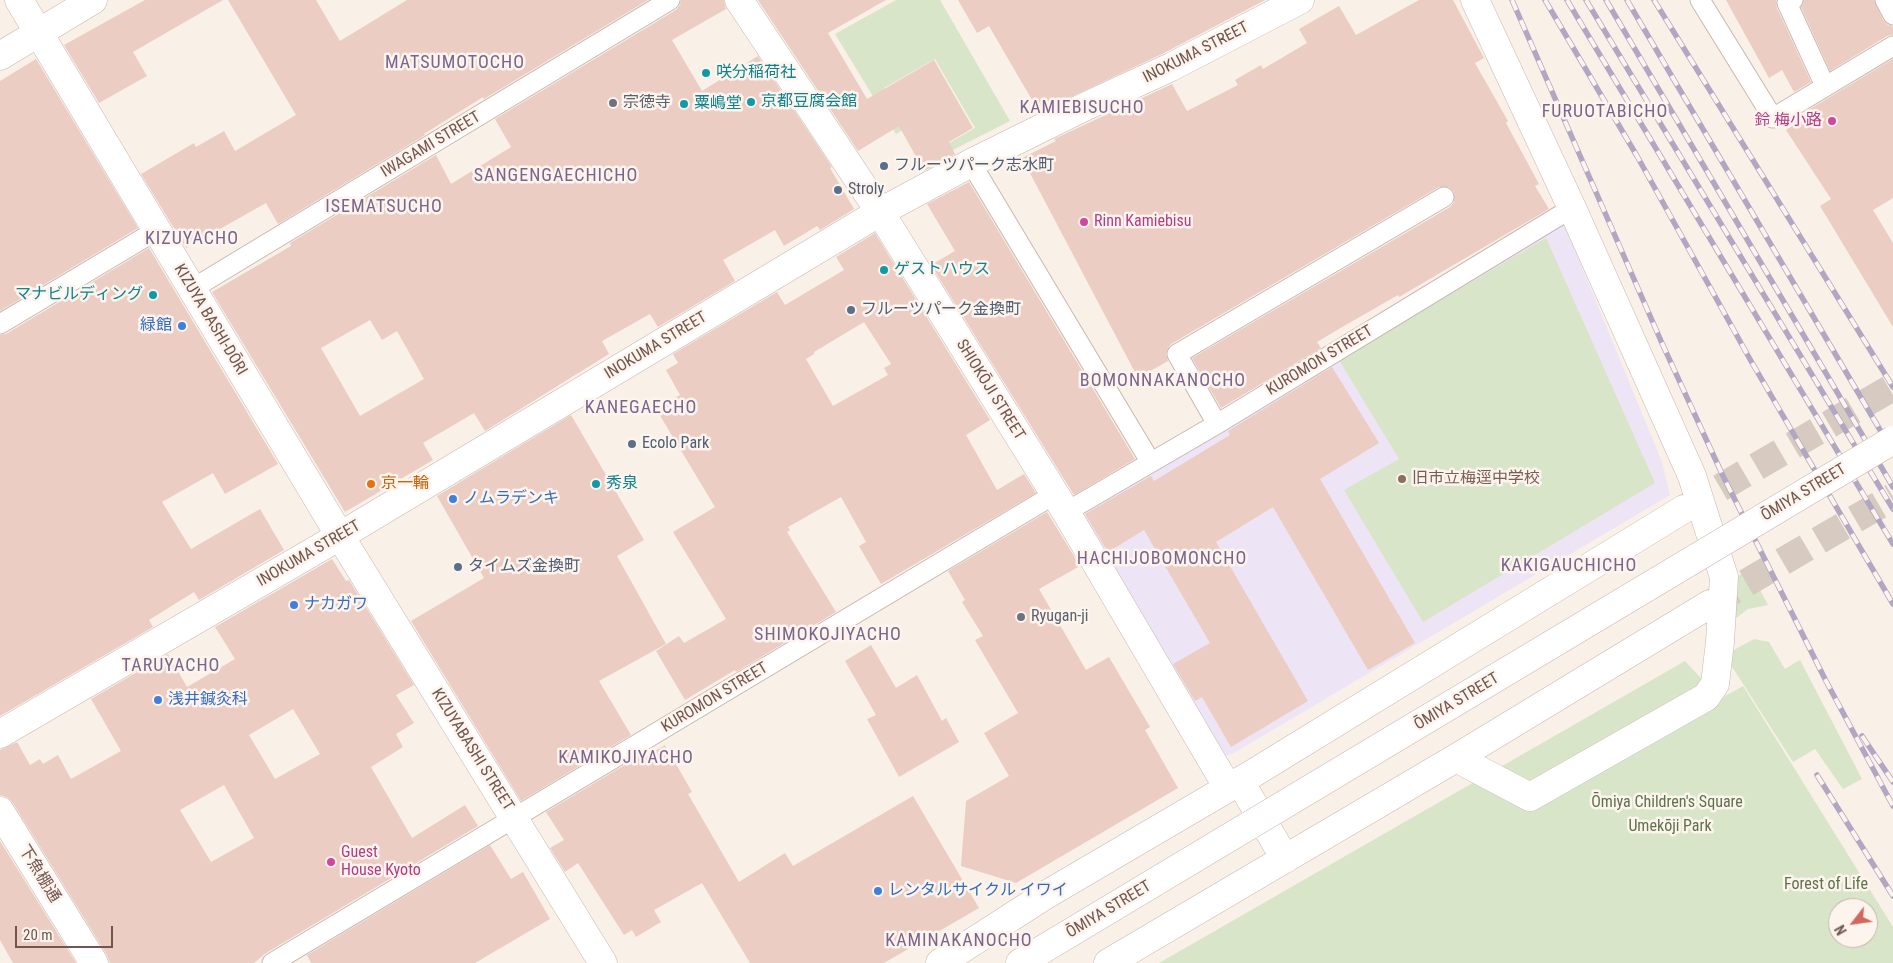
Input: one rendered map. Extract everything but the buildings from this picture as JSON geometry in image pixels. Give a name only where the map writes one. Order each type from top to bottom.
[{"type":"street","name":"KIZUYA BASHI-DŌRI","points":[[19,0],[340,536]]},
{"type":"street","points":[[0,56],[93,0]]},
{"type":"street","name":"SHIOKŌJI STREET","points":[[739,0],[880,212],[1234,784],[1285,859]]},
{"type":"street","name":"INOKUMA STREET","points":[[0,734],[340,536],[880,212],[971,163],[1082,108],[1171,67],[1300,0]]},
{"type":"street","points":[[1456,758],[1530,797],[1706,697],[1715,684],[1724,577],[1692,476],[1572,208],[1475,0]]},
{"type":"street","name":"ŌMIYA STREET","points":[[1020,963],[1893,440]]},
{"type":"street","points":[[940,963],[1044,896],[1234,784],[1684,509]]},
{"type":"street","name":"KIZUYABASHI STREET","points":[[340,536],[604,963]]},
{"type":"street","points":[[1108,963],[1456,758],[1710,604]]},
{"type":"street","name":"下魚棚通","points":[[0,811],[94,963]]},
{"type":"lane","name":"IWAGAMI STREET","points":[[192,289],[308,213],[670,0]]},
{"type":"lane","points":[[1700,0],[1773,118],[1893,46]]},
{"type":"lane","points":[[1792,0],[1787,3],[1825,86]]},
{"type":"lane","points":[[1885,0],[1893,15]]},
{"type":"lane","points":[[971,163],[1150,461]]},
{"type":"lane","points":[[1217,424],[1177,354],[1444,197]]},
{"type":"lane","name":"KUROMON STREET","points":[[272,963],[514,818],[1061,503],[1150,461],[1217,424],[1572,208]]},
{"type":"lane","points":[[0,324],[157,230]]},
{"type":"shaded area","name":"旧市立梅逕中学校","points":[[1563,221],[1662,462],[1670,495],[1232,754],[1221,757],[1085,522],[1087,510]]},
{"type":"green space","points":[[896,0],[940,0],[1010,121],[941,156],[937,150],[975,128],[935,59],[884,88],[906,128],[896,134],[835,34]]},
{"type":"green space","points":[[1546,238],[1655,483],[1423,622],[1344,490],[1399,459],[1339,360]]},
{"type":"green space","points":[[1749,569],[1768,605],[1748,609],[1736,618],[1732,610],[1736,602],[1738,584],[1735,578]]},
{"type":"green space","points":[[1754,639],[1769,642],[1785,669],[1800,660],[1862,779],[1843,789],[1815,749],[1793,762],[1729,662],[1732,651]]},
{"type":"green space","name":"Umekōji Park","points":[[1685,661],[1720,699],[1743,686],[1875,898],[1828,898],[1828,948],[1878,948],[1878,903],[1893,927],[1893,963],[1159,963]]},
{"type":"tunnel","points":[[1684,509],[1893,387]]},
{"type":"tunnel","points":[[1710,604],[1893,497]]},
{"type":"railway","points":[[1512,0],[1661,341],[1723,476],[1826,681],[1893,806]]},
{"type":"railway","points":[[1545,0],[1637,156],[1751,361],[1893,604]]},
{"type":"railway","points":[[1567,0],[1893,544]]},
{"type":"railway","points":[[1586,0],[1893,509]]},
{"type":"railway","points":[[1606,0],[1893,487]]},
{"type":"railway","points":[[1627,0],[1893,452]]},
{"type":"railway","points":[[1654,0],[1893,387]]},
{"type":"railway","points":[[1862,736],[1893,782]]},
{"type":"railway","points":[[1817,775],[1893,896]]},
{"type":"place","name":"咲分稲荷社","points":[[706,73]]},
{"type":"place","name":"京都豆腐会館","points":[[751,102]]},
{"type":"place","name":"宗徳寺","points":[[613,103]]},
{"type":"place","name":"粟嶋堂","points":[[684,104]]},
{"type":"place","name":"鈴 梅小路","points":[[1832,121]]},
{"type":"place","name":"フルーツパーク志水町","points":[[884,166]]},
{"type":"place","name":"Stroly","points":[[838,190]]},
{"type":"place","name":"Rinn Kamiebisu","points":[[1084,222]]},
{"type":"place","name":"ゲストハウス","points":[[884,270]]},
{"type":"place","name":"マナビルディング","points":[[153,295]]},
{"type":"place","name":"フルーツパーク金換町","points":[[851,310]]},
{"type":"place","name":"緑館","points":[[182,326]]},
{"type":"place","name":"Ecolo Park","points":[[632,444]]},
{"type":"place","name":"旧市立梅逕中学校","points":[[1402,479]]},
{"type":"place","name":"京一輪","points":[[371,484]]},
{"type":"place","name":"秀泉","points":[[596,484]]},
{"type":"place","name":"ノムラデンキ","points":[[453,499]]},
{"type":"place","name":"タイムズ金換町","points":[[458,567]]},
{"type":"place","name":"ナカガワ","points":[[294,605]]},
{"type":"place","name":"Ryugan-ji","points":[[1021,617]]},
{"type":"place","name":"浅井鍼灸科","points":[[158,700]]},
{"type":"place","name":"Guest House Kyoto","points":[[331,862]]},
{"type":"place","name":"レンタルサイクル イワイ","points":[[878,891]]},
{"type":"district","name":"MATSUMOTOCHO","points":[[455,63]]},
{"type":"district","name":"KAMIEBISUCHO","points":[[1082,108]]},
{"type":"district","name":"FURUOTABICHO","points":[[1605,112]]},
{"type":"district","name":"SANGENGAECHICHO","points":[[556,176]]},
{"type":"district","name":"ISEMATSUCHO","points":[[384,207]]},
{"type":"district","name":"KIZUYACHO","points":[[192,239]]},
{"type":"district","name":"BOMONNAKANOCHO","points":[[1163,381]]},
{"type":"district","name":"KANEGAECHO","points":[[641,408]]},
{"type":"district","name":"HACHIJOBOMONCHO","points":[[1162,559]]},
{"type":"district","name":"KAKIGAUCHICHO","points":[[1569,566]]},
{"type":"district","name":"SHIMOKOJIYACHO","points":[[828,635]]},
{"type":"district","name":"TARUYACHO","points":[[171,666]]},
{"type":"district","name":"KAMIKOJIYACHO","points":[[626,758]]},
{"type":"district","name":"KAMINAKANOCHO","points":[[959,941]]},
{"type":"park label","name":"Ōmiya Children's Square","points":[[1667,803]]},
{"type":"park label","name":"Forest of Life","points":[[1826,885]]}]
